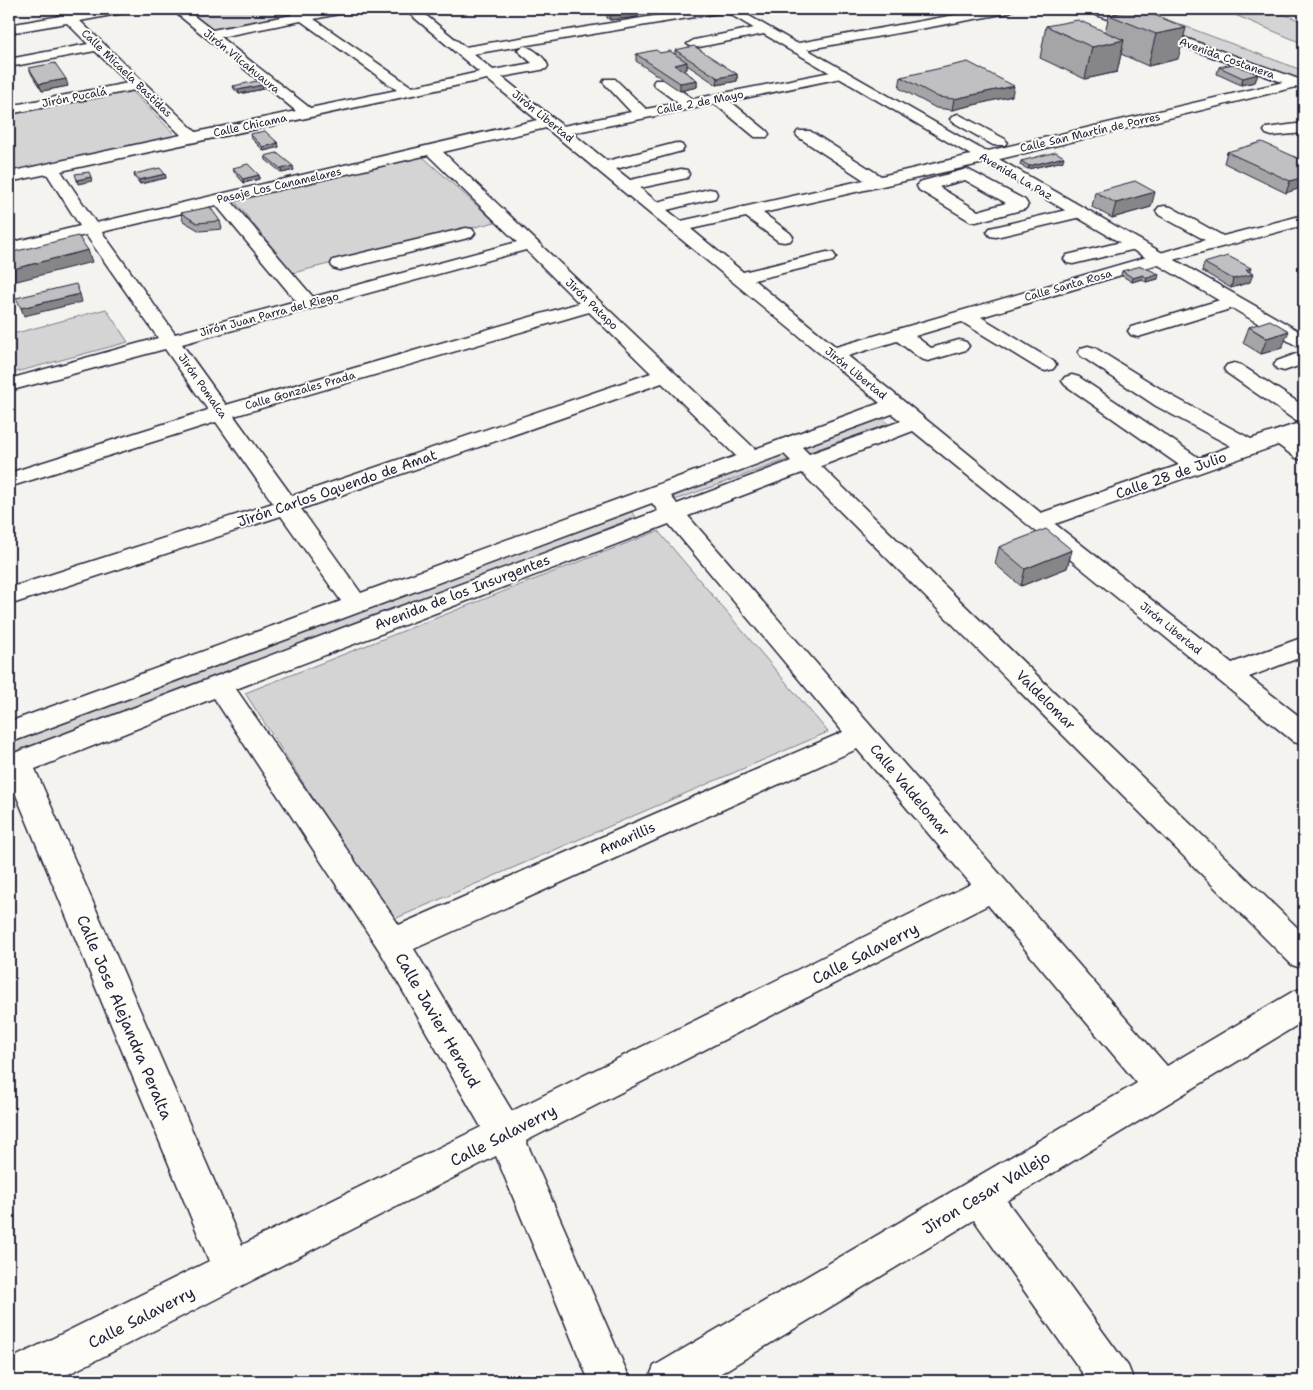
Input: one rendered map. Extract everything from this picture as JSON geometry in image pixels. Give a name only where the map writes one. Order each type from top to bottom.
[{"type":"street","points":[[9,29],[65,14],[123,9]]},
{"type":"street","name":"Jirón Vilcahuaura","points":[[177,9],[307,113]]},
{"type":"street","points":[[209,35],[298,13],[343,9]]},
{"type":"street","name":"Jirón Libertad","points":[[410,9],[464,51],[1038,522],[1304,734]]},
{"type":"street","points":[[464,51],[718,9]]},
{"type":"street","name":"Avenida La Paz","points":[[728,9],[1304,342]]},
{"type":"street","points":[[794,48],[1008,9]]},
{"type":"street","name":"Avenida Costanera","points":[[1093,9],[1300,85]]},
{"type":"street","points":[[298,13],[410,92]]},
{"type":"street","name":"Calle Micaela Bastidas","points":[[65,14],[193,138]]},
{"type":"street","points":[[694,44],[764,30]]},
{"type":"street","points":[[9,63],[99,46]]},
{"type":"street","name":"Calle Chicama","points":[[9,178],[492,74],[542,66],[540,62],[524,50]]},
{"type":"street","name":"Calle 2 de Mayo","points":[[555,126],[642,114],[841,74]]},
{"type":"street","points":[[610,82],[642,114]]},
{"type":"street","points":[[660,83],[690,104]]},
{"type":"street","name":"Jirón Pucalá","points":[[9,110],[138,84]]},
{"type":"street","name":"Calle San Martín de Porres","points":[[678,227],[879,182],[947,172],[984,158],[1300,85]]},
{"type":"street","points":[[718,99],[761,134]]},
{"type":"street","points":[[958,119],[999,142]]},
{"type":"street","name":"Pasaje Los Canamelares","points":[[9,248],[432,150],[555,126]]},
{"type":"street","points":[[1272,131],[1304,128]]},
{"type":"street","points":[[948,137],[976,130]]},
{"type":"street","points":[[804,134],[879,182]]},
{"type":"street","points":[[604,167],[676,148]]},
{"type":"street","name":"Jirón Patapo","points":[[432,150],[752,459]]},
{"type":"street","name":"Jirón Pomalca","points":[[51,168],[91,229],[356,604]]},
{"type":"street","points":[[628,186],[681,174]]},
{"type":"street","points":[[655,208],[709,194]]},
{"type":"street","points":[[220,199],[308,303]]},
{"type":"street","points":[[749,211],[784,237]]},
{"type":"street","points":[[1165,211],[1221,242]]},
{"type":"street","points":[[996,232],[1079,212]]},
{"type":"street","name":"Calle Santa Rosa","points":[[833,354],[1159,258],[1304,220]]},
{"type":"street","points":[[340,264],[466,233]]},
{"type":"street","name":"Jirón Juan Parra del Riego","points":[[9,385],[529,244]]},
{"type":"street","points":[[1072,259],[1134,244]]},
{"type":"street","points":[[740,278],[826,256]]},
{"type":"street","points":[[1138,331],[1233,302]]},
{"type":"street","name":"Calle Gonzales Prada","points":[[9,480],[222,413],[593,306]]},
{"type":"street","points":[[964,316],[1046,365]]},
{"type":"street","points":[[900,334],[928,354],[959,346]]},
{"type":"street","points":[[1088,352],[1164,401],[1248,447]]},
{"type":"street","points":[[1284,365],[1304,357]]},
{"type":"street","points":[[1234,369],[1304,416]]},
{"type":"street","name":"Jirón Carlos Oquendo de Amat","points":[[9,598],[287,506],[665,375]]},
{"type":"street","points":[[1072,381],[1196,466]]},
{"type":"street","name":"Avenida de los Insurgentes","points":[[12,754],[218,686],[665,503],[752,459],[796,455],[895,405]]},
{"type":"street","name":"Avenida de los Insurgentes","points":[[12,754],[356,604],[665,503],[796,455],[917,422]]},
{"type":"street","name":"Calle 28 de Julio","points":[[1038,522],[1304,428]]},
{"type":"street","points":[[1281,436],[1304,453]]},
{"type":"street","name":"Valdelomar","points":[[796,455],[1304,954]]},
{"type":"street","name":"Calle Valdelomar","points":[[665,503],[1163,1087]]},
{"type":"street","points":[[1229,674],[1304,646]]},
{"type":"street","name":"Calle Javier Heraud","points":[[218,686],[392,943],[505,1134],[610,1381]]},
{"type":"street","name":"Amarillis","points":[[392,943],[862,735]]},
{"type":"street","name":"Calle Jose Alejandra Peralta","points":[[12,754],[233,1271]]},
{"type":"street","name":"Calle Salaverry","points":[[12,1381],[994,888]]},
{"type":"street","name":"Jiron Cesar Vallejo","points":[[668,1381],[1304,1003]]},
{"type":"street","points":[[980,1196],[1113,1381]]},
{"type":"shaded area","points":[[187,9],[283,9],[292,15],[214,31]]},
{"type":"shaded area","points":[[1112,9],[1139,9],[1304,71],[1304,82]]},
{"type":"shaded area","points":[[1221,9],[1271,9],[1304,22],[1304,44]]},
{"type":"shaded area","points":[[131,90],[178,138],[9,174],[9,115]]},
{"type":"shaded area","points":[[422,156],[495,222],[293,273],[233,199]]},
{"type":"shaded area","points":[[106,309],[128,342],[9,374],[9,335]]},
{"type":"shaded area","points":[[882,417],[888,424],[669,502],[666,496]]},
{"type":"shaded area","points":[[628,508],[636,517],[300,647],[9,764],[9,740]]},
{"type":"shaded area","points":[[658,531],[828,732],[392,920],[245,693]]},
{"type":"building","points":[[612,9],[638,10],[610,13],[607,11],[614,10]]},
{"type":"building","points":[[1136,9],[1186,28],[1156,34],[1109,15]]},
{"type":"building","points":[[1078,20],[1124,40],[1092,47],[1046,26]]},
{"type":"building","points":[[694,46],[737,74],[718,78],[675,50]]},
{"type":"building","points":[[656,50],[660,53],[670,51],[687,62],[675,65],[697,80],[680,83],[636,54]]},
{"type":"building","points":[[968,62],[1014,86],[954,99],[938,97],[901,77]]},
{"type":"building","points":[[55,63],[66,79],[39,84],[29,68]]},
{"type":"building","points":[[1233,64],[1258,74],[1243,78],[1219,67]]},
{"type":"building","points":[[257,81],[262,85],[238,90],[233,86]]},
{"type":"building","points":[[265,131],[278,143],[263,147],[250,134]]},
{"type":"building","points":[[1262,142],[1304,161],[1304,177],[1290,181],[1227,152]]},
{"type":"building","points":[[1056,152],[1064,157],[1029,166],[1021,161]]},
{"type":"building","points":[[277,153],[293,166],[281,169],[265,156]]},
{"type":"building","points":[[248,164],[259,175],[243,179],[233,168]]},
{"type":"building","points":[[160,168],[165,174],[139,180],[134,174]]},
{"type":"building","points":[[89,172],[91,177],[77,180],[75,174]]},
{"type":"building","points":[[1135,181],[1155,192],[1116,203],[1095,192]]},
{"type":"building","points":[[210,207],[220,221],[197,223],[181,213]]},
{"type":"building","points":[[78,236],[88,250],[9,270],[9,253]]},
{"type":"building","points":[[1228,256],[1251,268],[1246,270],[1253,274],[1233,279],[1204,263]]},
{"type":"building","points":[[1141,266],[1159,274],[1147,278],[1143,275],[1133,278],[1122,271]]},
{"type":"building","points":[[76,284],[80,294],[21,308],[16,298]]},
{"type":"building","points":[[1270,320],[1289,331],[1267,338],[1249,327]]},
{"type":"building","points":[[1046,529],[1072,550],[1025,569],[999,547]]}]
